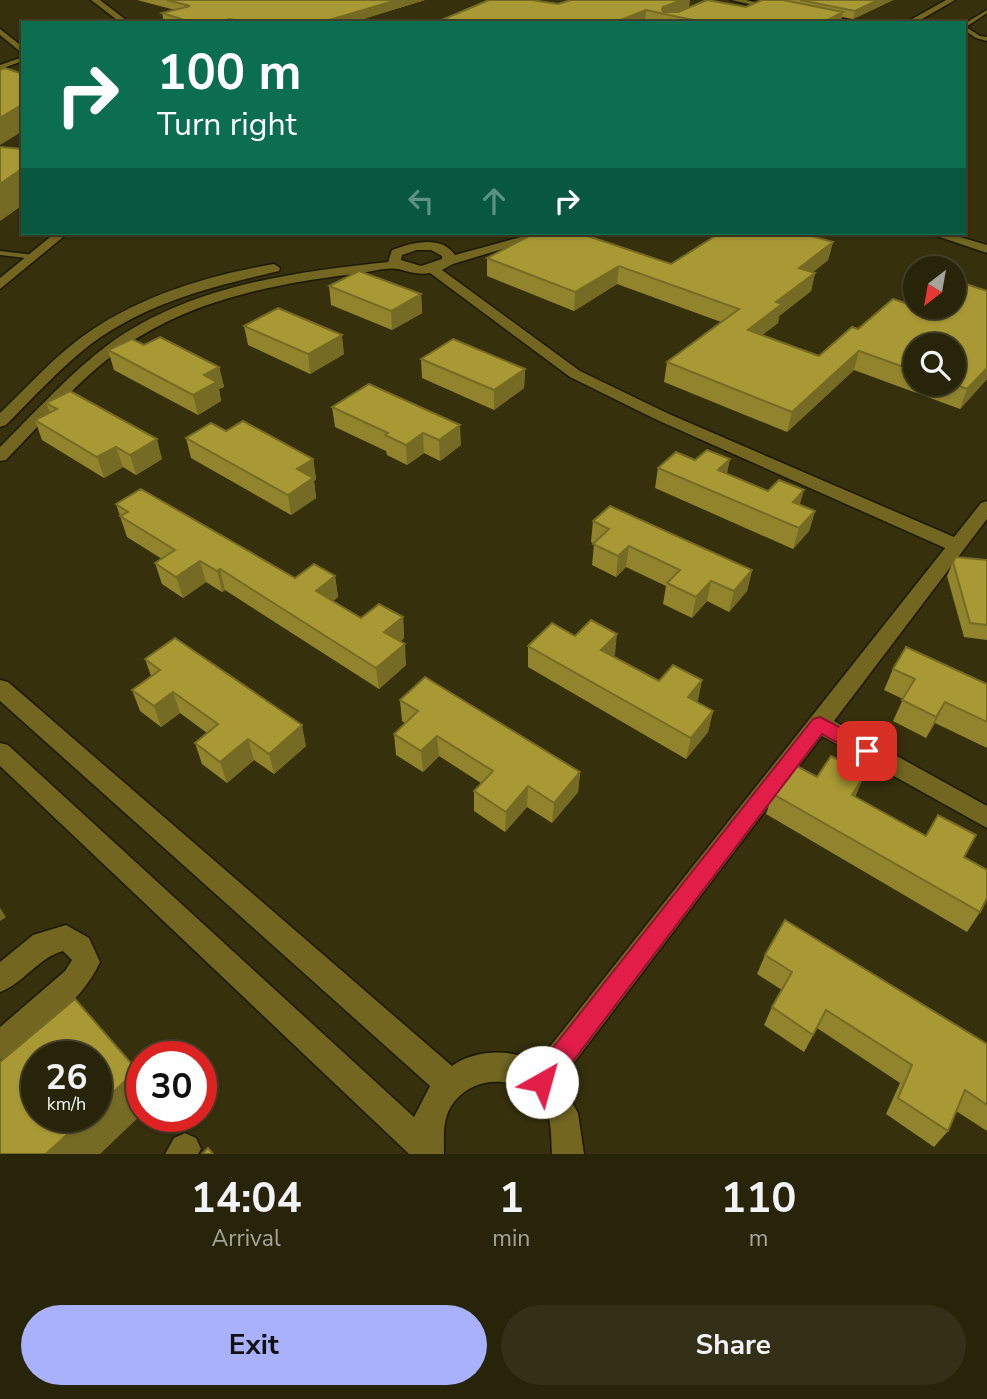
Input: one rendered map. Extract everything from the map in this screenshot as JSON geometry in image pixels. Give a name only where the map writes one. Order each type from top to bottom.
[{"type":"street","points":[[82,0],[106,21]]},
{"type":"street","points":[[95,0],[123,21]]},
{"type":"street","points":[[735,0],[788,10]]},
{"type":"street","points":[[913,21],[951,0]]},
{"type":"street","points":[[933,21],[960,6]]},
{"type":"street","points":[[801,13],[843,21]]},
{"type":"street","points":[[0,30],[21,50]]},
{"type":"street","points":[[966,233],[987,239]]},
{"type":"street","points":[[0,285],[60,235]]},
{"type":"street","points":[[0,422],[64,360],[99,331],[152,303],[209,283],[270,268],[338,259],[396,261],[413,270],[432,269],[447,256],[511,235]]},
{"type":"street","points":[[396,261],[401,250],[416,246],[433,246],[447,256],[531,240],[544,235]]},
{"type":"street","points":[[941,235],[987,248]]},
{"type":"street","points":[[0,456],[80,378],[133,335],[201,302],[273,280],[396,261]]},
{"type":"street","points":[[432,269],[575,374],[663,417],[957,546]]},
{"type":"street","points":[[542,1082],[987,507]]},
{"type":"street","points":[[0,688],[450,1084]]},
{"type":"street","points":[[820,724],[987,818]]},
{"type":"street","points":[[0,752],[427,1152]]},
{"type":"street","points":[[0,979],[42,944],[66,938],[80,947],[86,962],[75,981],[0,1046]]},
{"type":"street","points":[[427,1152],[428,1125],[436,1102],[450,1084],[467,1072],[486,1066],[505,1065],[524,1071],[542,1082],[555,1097],[564,1115],[569,1136],[568,1154]]},
{"type":"lane","points":[[966,26],[986,13]]},
{"type":"lane","points":[[966,28],[978,37],[987,39]]},
{"type":"lane","points":[[0,66],[21,60]]},
{"type":"lane","points":[[0,253],[34,257]]},
{"type":"building","points":[[167,0],[397,0],[326,21],[188,21],[162,13],[190,6]]},
{"type":"building","points":[[489,0],[531,0],[558,4],[571,0],[682,0],[663,7],[662,10],[678,12],[707,0],[746,7],[762,0],[783,0],[843,12],[826,21],[698,21],[646,10],[618,21],[439,21]]},
{"type":"building","points":[[800,0],[878,0],[855,11]]},
{"type":"building","points":[[5,68],[21,73],[21,105],[0,118],[0,70]]},
{"type":"building","points":[[0,147],[21,149],[21,169],[0,184]]},
{"type":"building","points":[[531,235],[585,235],[671,264],[717,235],[808,235],[833,242],[799,268],[815,273],[776,302],[782,304],[748,330],[819,356],[852,327],[858,329],[893,299],[903,302],[903,319],[966,319],[966,284],[987,291],[987,368],[966,389],[966,333],[903,333],[903,367],[859,351],[792,412],[667,362],[739,309],[619,266],[575,292],[487,258]]},
{"type":"building","points":[[359,271],[421,294],[391,311],[329,286]]},
{"type":"building","points":[[278,308],[342,335],[308,354],[244,326]]},
{"type":"building","points":[[160,337],[219,367],[204,375],[217,382],[193,395],[108,350],[132,339],[144,345]]},
{"type":"building","points":[[453,339],[525,369],[494,390],[421,359]]},
{"type":"building","points":[[369,384],[460,425],[439,440],[423,433],[406,445],[385,435],[388,433],[332,407]]},
{"type":"building","points":[[70,391],[157,439],[130,455],[116,447],[97,457],[35,420],[57,409],[46,403]]},
{"type":"building","points":[[243,421],[313,459],[297,469],[313,478],[288,495],[186,438],[211,423],[226,431]]},
{"type":"building","points":[[707,450],[730,459],[718,470],[768,491],[779,480],[804,490],[793,502],[815,511],[799,528],[658,468],[676,452],[695,460]]},
{"type":"building","points":[[141,489],[295,578],[314,564],[335,576],[316,591],[361,618],[379,604],[403,617],[384,632],[405,644],[376,668],[220,569],[217,571],[200,561],[176,577],[155,563],[175,550],[120,516],[128,512],[116,504]]},
{"type":"building","points":[[610,506],[752,570],[734,591],[711,581],[696,597],[667,583],[680,570],[629,546],[618,556],[593,544],[609,529],[593,521]]},
{"type":"building","points":[[956,557],[987,560],[987,625],[970,623],[953,562]]},
{"type":"building","points":[[591,620],[617,634],[601,650],[659,681],[673,665],[702,680],[688,697],[713,711],[691,738],[528,646],[552,623],[575,636]]},
{"type":"building","points":[[175,638],[302,725],[269,754],[248,739],[220,762],[195,743],[218,724],[173,692],[154,706],[132,690],[160,670],[145,659]]},
{"type":"building","points":[[906,647],[987,684],[987,722],[945,702],[936,717],[902,700],[915,679],[893,669]]},
{"type":"building","points":[[425,677],[580,772],[554,803],[528,786],[506,812],[474,791],[493,771],[437,736],[421,751],[394,734],[418,711],[400,700]]},
{"type":"building","points":[[831,756],[865,774],[852,795],[926,836],[938,815],[976,835],[964,857],[987,870],[987,898],[980,912],[773,794],[795,765],[817,777]]},
{"type":"building","points":[[785,920],[987,1044],[987,1105],[965,1090],[948,1131],[898,1098],[912,1065],[826,1010],[813,1035],[772,1007],[792,972],[765,955]]},
{"type":"building","points":[[75,999],[112,1041],[25,1041]]},
{"type":"building","points":[[112,1041],[126,1057],[126,1080],[112,1093]]},
{"type":"building","points":[[21,1044],[21,1132],[70,1132],[46,1154],[0,1154],[0,1062]]},
{"type":"building","points":[[208,1148],[213,1154],[202,1154]]},
{"type":"route","points":[[542,1082],[820,724],[867,751]]}]
